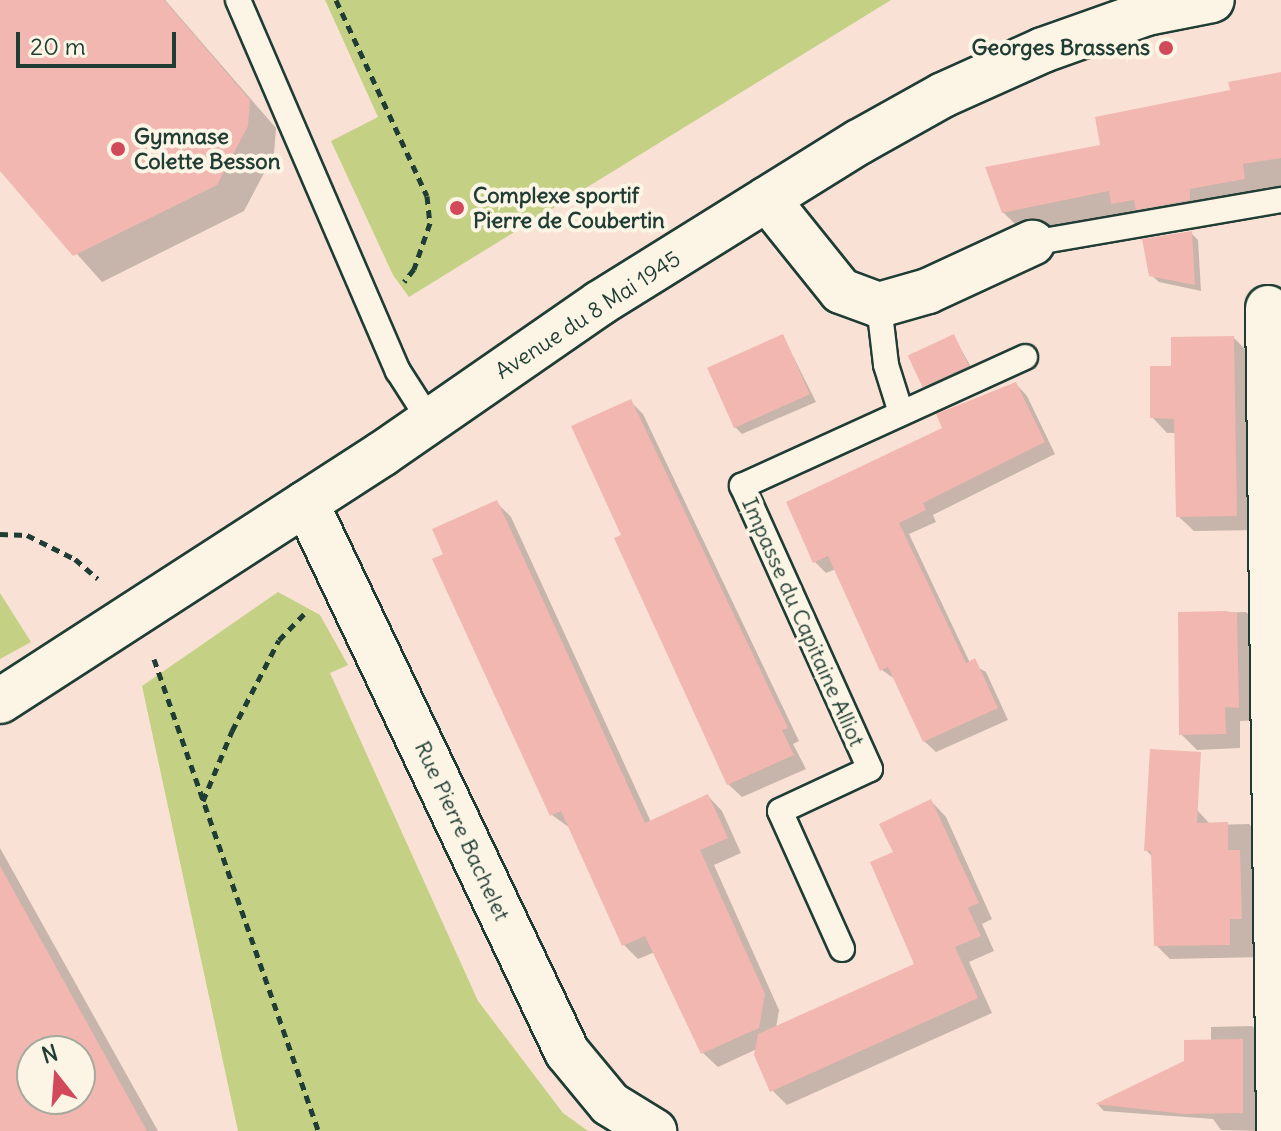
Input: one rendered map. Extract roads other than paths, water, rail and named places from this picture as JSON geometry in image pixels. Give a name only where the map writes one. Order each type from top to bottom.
[{"type":"street","name":"Avenue du 8 Mai 1945","points":[[0,701],[430,421],[600,303],[943,95],[1043,50],[1147,13],[1212,0]]},
{"type":"street","points":[[767,199],[841,291],[879,305],[928,291],[1032,243]]},
{"type":"street","points":[[1268,308],[1279,1131]]},
{"type":"street","name":"Rue Pierre Bachelet","points":[[306,503],[567,1052],[610,1104],[654,1131]]},
{"type":"lane","points":[[238,0],[398,371],[430,421]]},
{"type":"lane","points":[[1032,243],[1281,200]]},
{"type":"lane","points":[[879,305],[886,365],[901,413]]},
{"type":"lane","name":"Impasse du Capitaine Alliot","points":[[842,949],[780,811],[870,769],[742,486],[1025,357]]},
{"type":"place","name":"Georges Brassens","points":[[1166,48]]},
{"type":"place","name":"Gymnase Colette Besson","points":[[118,149]]},
{"type":"place","name":"Complexe sportif Pierre de Coubertin","points":[[457,208]]}]
